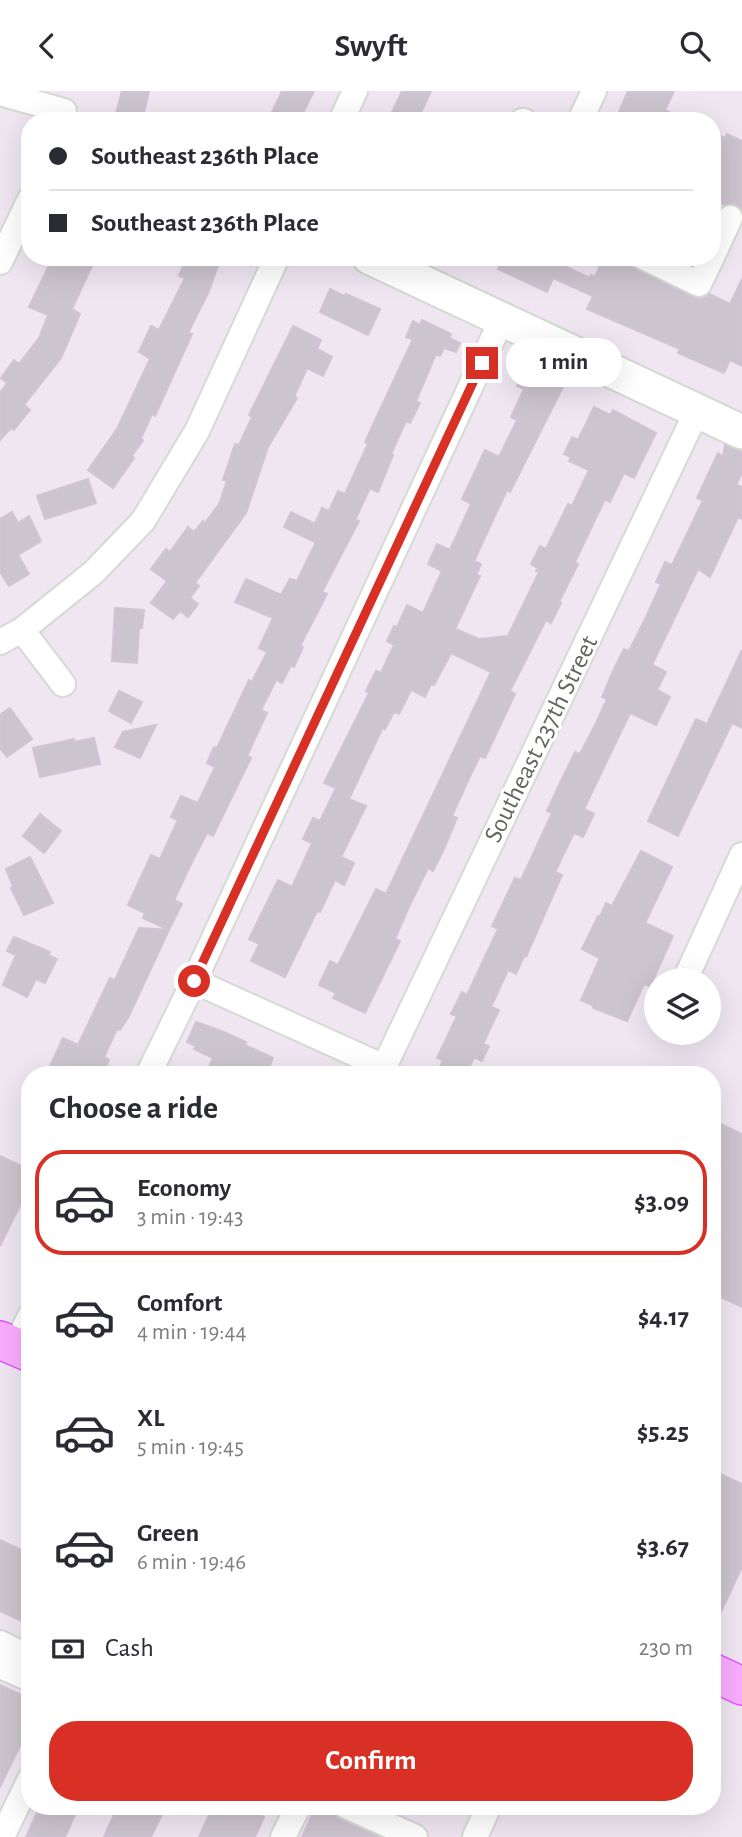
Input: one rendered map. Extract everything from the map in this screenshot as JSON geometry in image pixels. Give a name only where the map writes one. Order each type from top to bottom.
[{"type":"main road","points":[[721,1676],[742,1686]]},
{"type":"street","points":[[345,112],[355,91]]},
{"type":"street","points":[[584,112],[594,91]]},
{"type":"street","points":[[3,94],[65,108]]},
{"type":"street","points":[[0,262],[21,218]]},
{"type":"street","points":[[721,238],[730,218]]},
{"type":"street","points":[[0,642],[23,630],[94,572],[143,521],[197,431],[273,266]]},
{"type":"street","points":[[388,266],[742,432]]},
{"type":"street","points":[[662,266],[699,284],[708,266]]},
{"type":"street","points":[[152,1066],[501,321]]},
{"type":"street","name":"Southeast 237th Street","points":[[384,1066],[697,411]]},
{"type":"street","points":[[23,630],[63,684]]},
{"type":"street","points":[[690,968],[742,855]]},
{"type":"street","name":"Southeast 237th Street","points":[[194,981],[382,1066]]},
{"type":"street","points":[[0,1643],[21,1654]]},
{"type":"street","points":[[0,1666],[21,1675]]},
{"type":"street","points":[[4,1825],[21,1795]]},
{"type":"street","points":[[283,1837],[294,1815]]},
{"type":"street","points":[[366,1815],[415,1837]]},
{"type":"street","points":[[475,1837],[485,1815]]},
{"type":"building","points":[[122,91],[149,91],[144,112],[116,112]]},
{"type":"building","points":[[282,91],[314,91],[304,112],[272,112]]},
{"type":"building","points":[[402,91],[431,91],[421,112],[392,112]]},
{"type":"building","points":[[628,91],[674,91],[665,110],[669,112],[619,112]]},
{"type":"building","points":[[727,134],[742,141],[742,209],[736,204],[721,203],[721,136],[725,138]]},
{"type":"building","points":[[49,266],[92,266],[72,309],[80,314],[61,358],[24,405],[30,410],[14,430],[11,428],[0,440],[0,393],[7,383],[1,378],[14,360],[19,364],[39,338],[48,315],[29,307]]},
{"type":"building","points":[[183,266],[218,266],[209,291],[188,333],[192,334],[155,416],[152,414],[141,438],[143,440],[132,456],[134,458],[113,488],[88,470],[117,429],[150,359],[139,352],[151,326],[159,330],[185,278],[179,276]]},
{"type":"building","points":[[499,266],[564,266],[590,278],[591,275],[595,277],[600,266],[631,266],[693,297],[701,299],[709,294],[730,304],[742,279],[742,366],[730,360],[724,373],[678,353],[680,349],[587,309],[593,296],[553,278],[547,292],[498,269]]},
{"type":"building","points":[[330,289],[380,309],[368,335],[320,312]]},
{"type":"building","points":[[422,320],[451,334],[449,338],[460,343],[456,352],[444,348],[440,356],[436,354],[416,401],[420,403],[410,423],[406,421],[378,492],[370,488],[355,520],[359,521],[322,592],[327,594],[300,646],[303,647],[294,667],[291,665],[282,683],[276,680],[261,710],[267,713],[247,756],[251,758],[213,836],[207,833],[193,860],[174,900],[182,904],[169,930],[143,918],[145,913],[128,905],[151,855],[160,859],[178,820],[171,817],[181,796],[198,803],[215,767],[207,763],[214,747],[217,748],[249,680],[252,682],[267,652],[259,648],[273,618],[235,602],[246,579],[281,595],[290,579],[297,581],[315,542],[284,527],[291,512],[315,524],[322,508],[329,511],[338,491],[345,494],[368,444],[365,442],[413,339],[406,337],[413,321],[420,325]]},
{"type":"building","points":[[293,326],[321,340],[317,349],[332,357],[323,376],[307,368],[294,397],[297,398],[268,447],[246,513],[195,583],[199,586],[190,598],[198,604],[188,617],[180,611],[173,619],[151,603],[167,581],[151,569],[166,549],[170,552],[188,527],[194,532],[203,521],[205,523],[219,504],[227,481],[223,480],[235,444],[239,445],[252,417],[249,415]]},
{"type":"building","points":[[527,365],[565,383],[510,492],[507,490],[474,561],[481,564],[476,575],[480,576],[455,629],[479,639],[508,636],[539,572],[536,571],[538,568],[531,564],[540,546],[546,549],[568,504],[572,506],[589,470],[569,461],[571,457],[564,454],[572,437],[578,440],[594,407],[610,415],[613,410],[656,433],[634,478],[624,473],[610,502],[605,499],[575,562],[578,564],[559,602],[561,603],[551,623],[546,620],[510,691],[515,694],[485,758],[480,756],[466,785],[452,816],[457,818],[444,849],[433,871],[428,868],[408,909],[395,939],[400,941],[365,1013],[333,998],[336,993],[319,985],[330,961],[338,965],[376,889],[386,894],[491,672],[451,653],[425,697],[411,690],[399,714],[394,712],[385,729],[383,727],[349,799],[366,806],[341,857],[354,863],[344,885],[335,880],[285,977],[251,961],[259,944],[249,939],[278,880],[292,887],[312,843],[303,839],[313,818],[320,821],[336,788],[324,783],[369,693],[366,691],[376,671],[381,673],[394,645],[387,641],[407,605],[423,613],[442,571],[428,564],[437,544],[450,550],[471,504],[462,499],[485,450],[499,457],[517,420],[511,417],[524,389],[517,386]]},
{"type":"building","points":[[725,445],[742,452],[742,473],[736,485],[742,487],[742,519],[738,517],[710,577],[698,569],[652,665],[666,672],[657,690],[670,697],[656,725],[630,713],[584,809],[594,814],[583,837],[574,833],[555,872],[562,875],[526,957],[526,952],[516,974],[508,970],[491,1007],[499,1010],[483,1044],[489,1046],[482,1061],[474,1057],[470,1066],[440,1066],[443,1060],[437,1058],[457,1016],[451,1014],[462,992],[467,995],[498,929],[492,926],[515,878],[521,880],[552,813],[547,811],[575,752],[580,754],[596,723],[607,699],[602,697],[614,669],[624,649],[629,651],[661,584],[656,582],[665,562],[672,565],[703,500],[697,498],[718,453],[723,457]]},
{"type":"building","points":[[88,479],[96,503],[45,519],[37,496]]},
{"type":"building","points":[[12,512],[18,523],[29,516],[41,541],[18,555],[29,574],[9,586],[0,572],[0,519]]},
{"type":"building","points":[[115,608],[144,610],[142,628],[139,628],[137,663],[112,661]]},
{"type":"building","points":[[742,650],[742,728],[732,723],[678,836],[648,821],[696,719],[707,724]]},
{"type":"building","points":[[119,691],[142,702],[131,723],[109,711]]},
{"type":"building","points":[[10,708],[32,739],[7,757],[0,748],[0,715]]},
{"type":"building","points":[[156,725],[140,758],[115,747],[123,732]]},
{"type":"building","points":[[94,738],[100,764],[40,777],[33,748],[74,739],[74,742]]},
{"type":"building","points":[[40,814],[61,831],[44,853],[23,836]]},
{"type":"building","points":[[641,851],[672,867],[645,923],[673,936],[659,968],[644,968],[644,984],[627,1021],[593,1008],[594,1006],[581,1000],[600,958],[582,949],[606,903],[612,906]]},
{"type":"building","points":[[30,857],[53,903],[24,915],[11,888],[13,887],[6,869]]},
{"type":"building","points":[[139,928],[169,930],[129,1016],[120,1030],[117,1029],[104,1057],[109,1060],[106,1066],[50,1066],[63,1038],[78,1045],[110,978],[115,980]]},
{"type":"building","points":[[14,937],[50,952],[48,955],[57,959],[45,983],[36,979],[27,997],[3,985],[16,955],[7,951]]},
{"type":"building","points":[[196,1022],[246,1042],[245,1045],[273,1058],[270,1066],[209,1066],[213,1058],[194,1049],[196,1046],[187,1042]]},
{"type":"building","points":[[721,1124],[742,1134],[742,1307],[721,1297]]},
{"type":"building","points":[[0,1156],[21,1166],[21,1203],[0,1246]]},
{"type":"building","points":[[721,1474],[742,1484],[742,1567],[721,1612]]},
{"type":"building","points":[[0,1540],[21,1550],[21,1621],[0,1611]]},
{"type":"building","points":[[0,1685],[21,1695],[21,1744],[0,1787]]},
{"type":"building","points":[[36,1815],[75,1815],[65,1837],[26,1837]]},
{"type":"building","points":[[114,1815],[162,1815],[151,1837],[104,1837]]},
{"type":"building","points":[[209,1815],[264,1817],[255,1837],[199,1837]]},
{"type":"building","points":[[312,1815],[336,1815],[340,1820],[379,1837],[302,1837]]},
{"type":"route","points":[[194,981],[482,363]]}]
